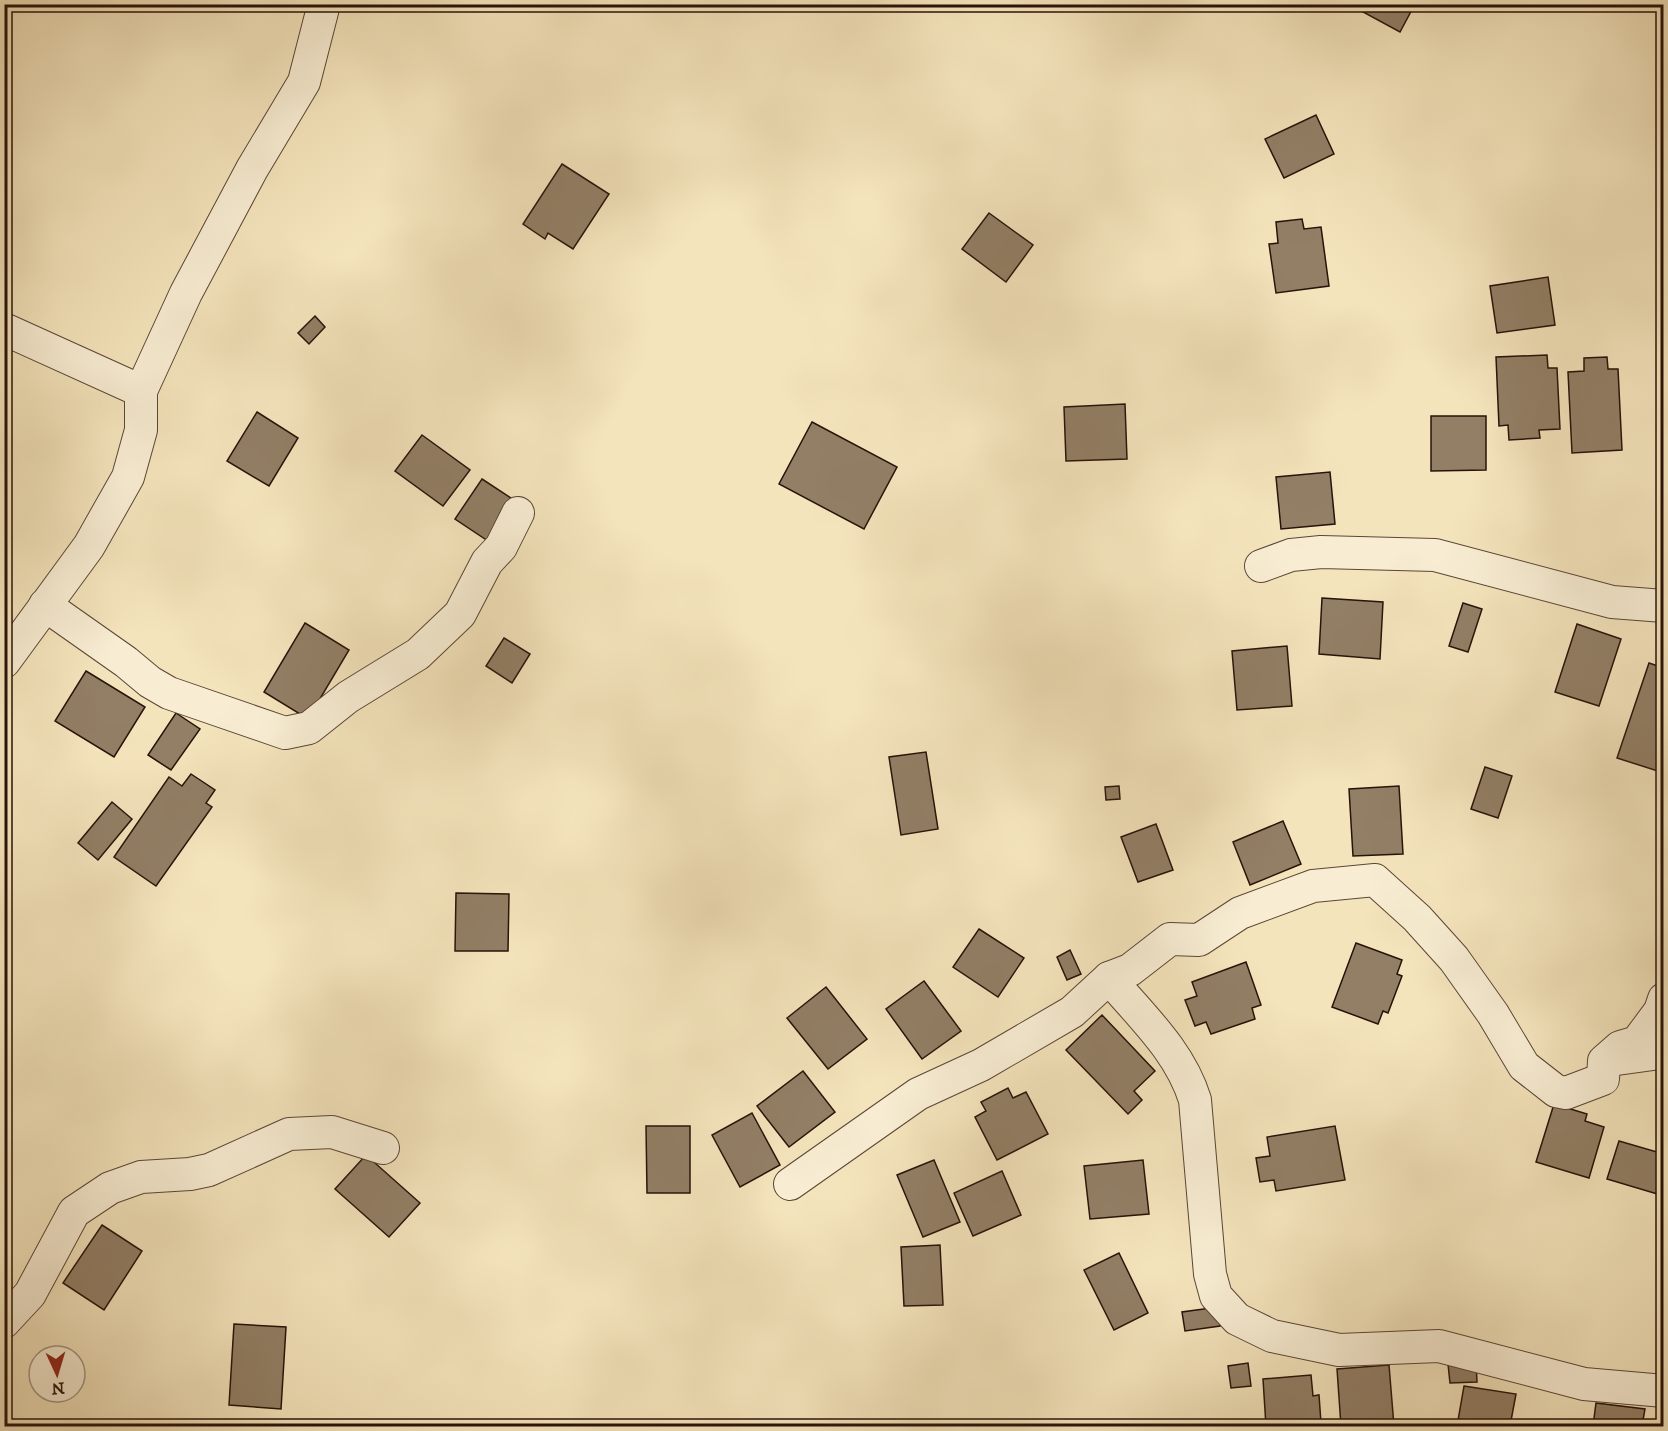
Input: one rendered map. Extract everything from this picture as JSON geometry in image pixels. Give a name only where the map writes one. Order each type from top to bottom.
[{"type":"street","points":[[4,662],[26,619],[89,546],[128,477],[141,429],[141,391],[192,282],[252,169],[304,82],[324,4]]},
{"type":"street","points":[[4,329],[141,391]]},
{"type":"street","points":[[26,619],[126,662],[150,682],[169,693],[285,733],[296,732],[309,728],[348,698],[418,654],[460,614],[487,562],[501,547],[518,513]]},
{"type":"street","points":[[1261,566],[1291,555],[1322,552],[1435,555],[1612,602],[1664,606]]},
{"type":"street","points":[[790,1184],[918,1094],[981,1065],[1072,1012],[1109,978],[1130,970],[1170,939],[1199,940],[1240,913],[1313,886],[1375,880],[1417,918],[1454,959],[1493,1014],[1524,1066],[1556,1091],[1566,1093],[1603,1079],[1604,1061],[1620,1047],[1637,1042],[1662,1011]]},
{"type":"street","points":[[1109,978],[1180,1062],[1189,1081],[1195,1100],[1209,1274],[1216,1296],[1237,1319],[1272,1336],[1339,1350],[1439,1346],[1584,1384],[1664,1391]]},
{"type":"street","points":[[1604,1061],[1653,1054],[1664,1049]]},
{"type":"street","points":[[4,1322],[30,1293],[74,1212],[110,1188],[141,1177],[189,1174],[209,1170],[289,1134],[332,1132],[383,1148]]},
{"type":"building","points":[[1367,4],[1415,4],[1400,32],[1363,12]]},
{"type":"building","points":[[1316,115],[1334,154],[1284,178],[1265,139]]},
{"type":"building","points":[[562,164],[609,194],[573,249],[548,233],[545,239],[523,224]]},
{"type":"building","points":[[989,213],[1033,245],[1006,282],[962,249]]},
{"type":"building","points":[[1302,219],[1304,229],[1321,227],[1329,286],[1276,293],[1269,244],[1278,243],[1276,222]]},
{"type":"building","points":[[1548,277],[1555,325],[1497,333],[1490,286]]},
{"type":"building","points":[[315,316],[325,327],[309,344],[298,333]]},
{"type":"building","points":[[1547,355],[1548,368],[1557,368],[1560,429],[1539,430],[1540,438],[1509,440],[1508,425],[1499,426],[1496,357]]},
{"type":"building","points":[[1607,357],[1608,369],[1618,369],[1622,450],[1572,453],[1568,372],[1584,371],[1584,358]]},
{"type":"building","points":[[1125,404],[1127,459],[1066,461],[1064,407]]},
{"type":"building","points":[[257,412],[298,438],[269,486],[227,461]]},
{"type":"building","points":[[1431,416],[1486,416],[1486,470],[1431,471]]},
{"type":"building","points":[[812,422],[897,467],[864,529],[779,484]]},
{"type":"building","points":[[422,435],[470,470],[443,506],[395,471]]},
{"type":"building","points":[[1330,472],[1335,524],[1281,529],[1276,477]]},
{"type":"building","points":[[482,479],[514,500],[488,541],[455,519]]},
{"type":"building","points":[[1322,598],[1383,602],[1380,659],[1319,654]]},
{"type":"building","points":[[1463,603],[1482,609],[1468,652],[1449,646]]},
{"type":"building","points":[[305,623],[349,650],[308,719],[264,692]]},
{"type":"building","points":[[1577,624],[1621,639],[1599,706],[1555,692]]},
{"type":"building","points":[[504,638],[530,654],[512,683],[486,666]]},
{"type":"building","points":[[1287,646],[1292,706],[1237,710],[1232,651]]},
{"type":"building","points":[[1649,663],[1664,668],[1664,773],[1617,758]]},
{"type":"building","points":[[86,671],[145,707],[114,757],[55,721]]},
{"type":"building","points":[[176,713],[200,729],[171,770],[148,755]]},
{"type":"building","points":[[926,752],[938,829],[901,835],[889,757]]},
{"type":"building","points":[[1485,767],[1512,776],[1498,818],[1471,809]]},
{"type":"building","points":[[191,774],[215,790],[206,803],[212,807],[156,886],[114,857],[169,777],[182,786]]},
{"type":"building","points":[[1119,786],[1120,799],[1106,800],[1105,787]]},
{"type":"building","points":[[1399,786],[1403,854],[1353,856],[1349,789]]},
{"type":"building","points":[[112,802],[132,819],[98,860],[78,843]]},
{"type":"building","points":[[1283,821],[1301,864],[1250,885],[1233,842]]},
{"type":"building","points":[[1156,824],[1173,870],[1138,882],[1121,837]]},
{"type":"building","points":[[456,893],[509,894],[508,951],[455,951]]},
{"type":"building","points":[[979,929],[1024,958],[998,997],[953,967]]},
{"type":"building","points":[[1356,943],[1402,960],[1397,974],[1402,976],[1388,1013],[1383,1011],[1378,1024],[1332,1007]]},
{"type":"building","points":[[1070,950],[1081,974],[1067,980],[1057,957]]},
{"type":"building","points":[[1246,962],[1261,1005],[1252,1008],[1255,1019],[1211,1034],[1206,1022],[1195,1026],[1185,1000],[1197,996],[1192,982]]},
{"type":"building","points":[[924,981],[961,1031],[922,1059],[886,1009]]},
{"type":"building","points":[[826,987],[867,1039],[828,1069],[787,1018]]},
{"type":"building","points":[[1102,1015],[1155,1071],[1134,1091],[1142,1100],[1128,1114],[1066,1050]]},
{"type":"building","points":[[803,1071],[835,1112],[789,1147],[757,1106]]},
{"type":"building","points":[[1008,1088],[1013,1098],[1026,1092],[1048,1134],[997,1160],[975,1117],[986,1111],[981,1102]]},
{"type":"building","points":[[1554,1104],[1587,1114],[1585,1121],[1604,1127],[1589,1178],[1536,1162]]},
{"type":"building","points":[[752,1113],[780,1165],[740,1187],[712,1135]]},
{"type":"building","points":[[646,1126],[690,1126],[690,1193],[647,1193]]},
{"type":"building","points":[[1335,1126],[1345,1180],[1276,1191],[1274,1180],[1260,1182],[1256,1158],[1270,1156],[1267,1137]]},
{"type":"building","points":[[1619,1141],[1664,1154],[1664,1196],[1607,1179]]},
{"type":"building","points":[[366,1155],[420,1203],[389,1237],[335,1189]]},
{"type":"building","points":[[934,1160],[960,1222],[923,1237],[897,1175]]},
{"type":"building","points":[[1143,1160],[1149,1214],[1090,1219],[1084,1166]]},
{"type":"building","points":[[1002,1171],[1021,1215],[973,1236],[954,1193]]},
{"type":"building","points":[[102,1225],[142,1251],[104,1310],[63,1283]]},
{"type":"building","points":[[940,1245],[943,1305],[904,1306],[901,1247]]},
{"type":"building","points":[[1119,1253],[1148,1313],[1114,1330],[1084,1270]]},
{"type":"building","points":[[1218,1307],[1220,1326],[1185,1331],[1182,1312]]},
{"type":"building","points":[[234,1324],[286,1327],[281,1409],[229,1405]]},
{"type":"building","points":[[1476,1362],[1477,1382],[1450,1383],[1448,1364]]},
{"type":"building","points":[[1248,1363],[1251,1386],[1231,1388],[1228,1366]]},
{"type":"building","points":[[1389,1365],[1394,1426],[1341,1426],[1337,1369]]},
{"type":"building","points":[[1311,1375],[1313,1396],[1319,1395],[1321,1423],[1315,1423],[1315,1426],[1266,1426],[1263,1379]]},
{"type":"building","points":[[1464,1386],[1516,1394],[1510,1426],[1457,1426]]},
{"type":"building","points":[[1596,1403],[1645,1409],[1642,1426],[1593,1426]]}]
